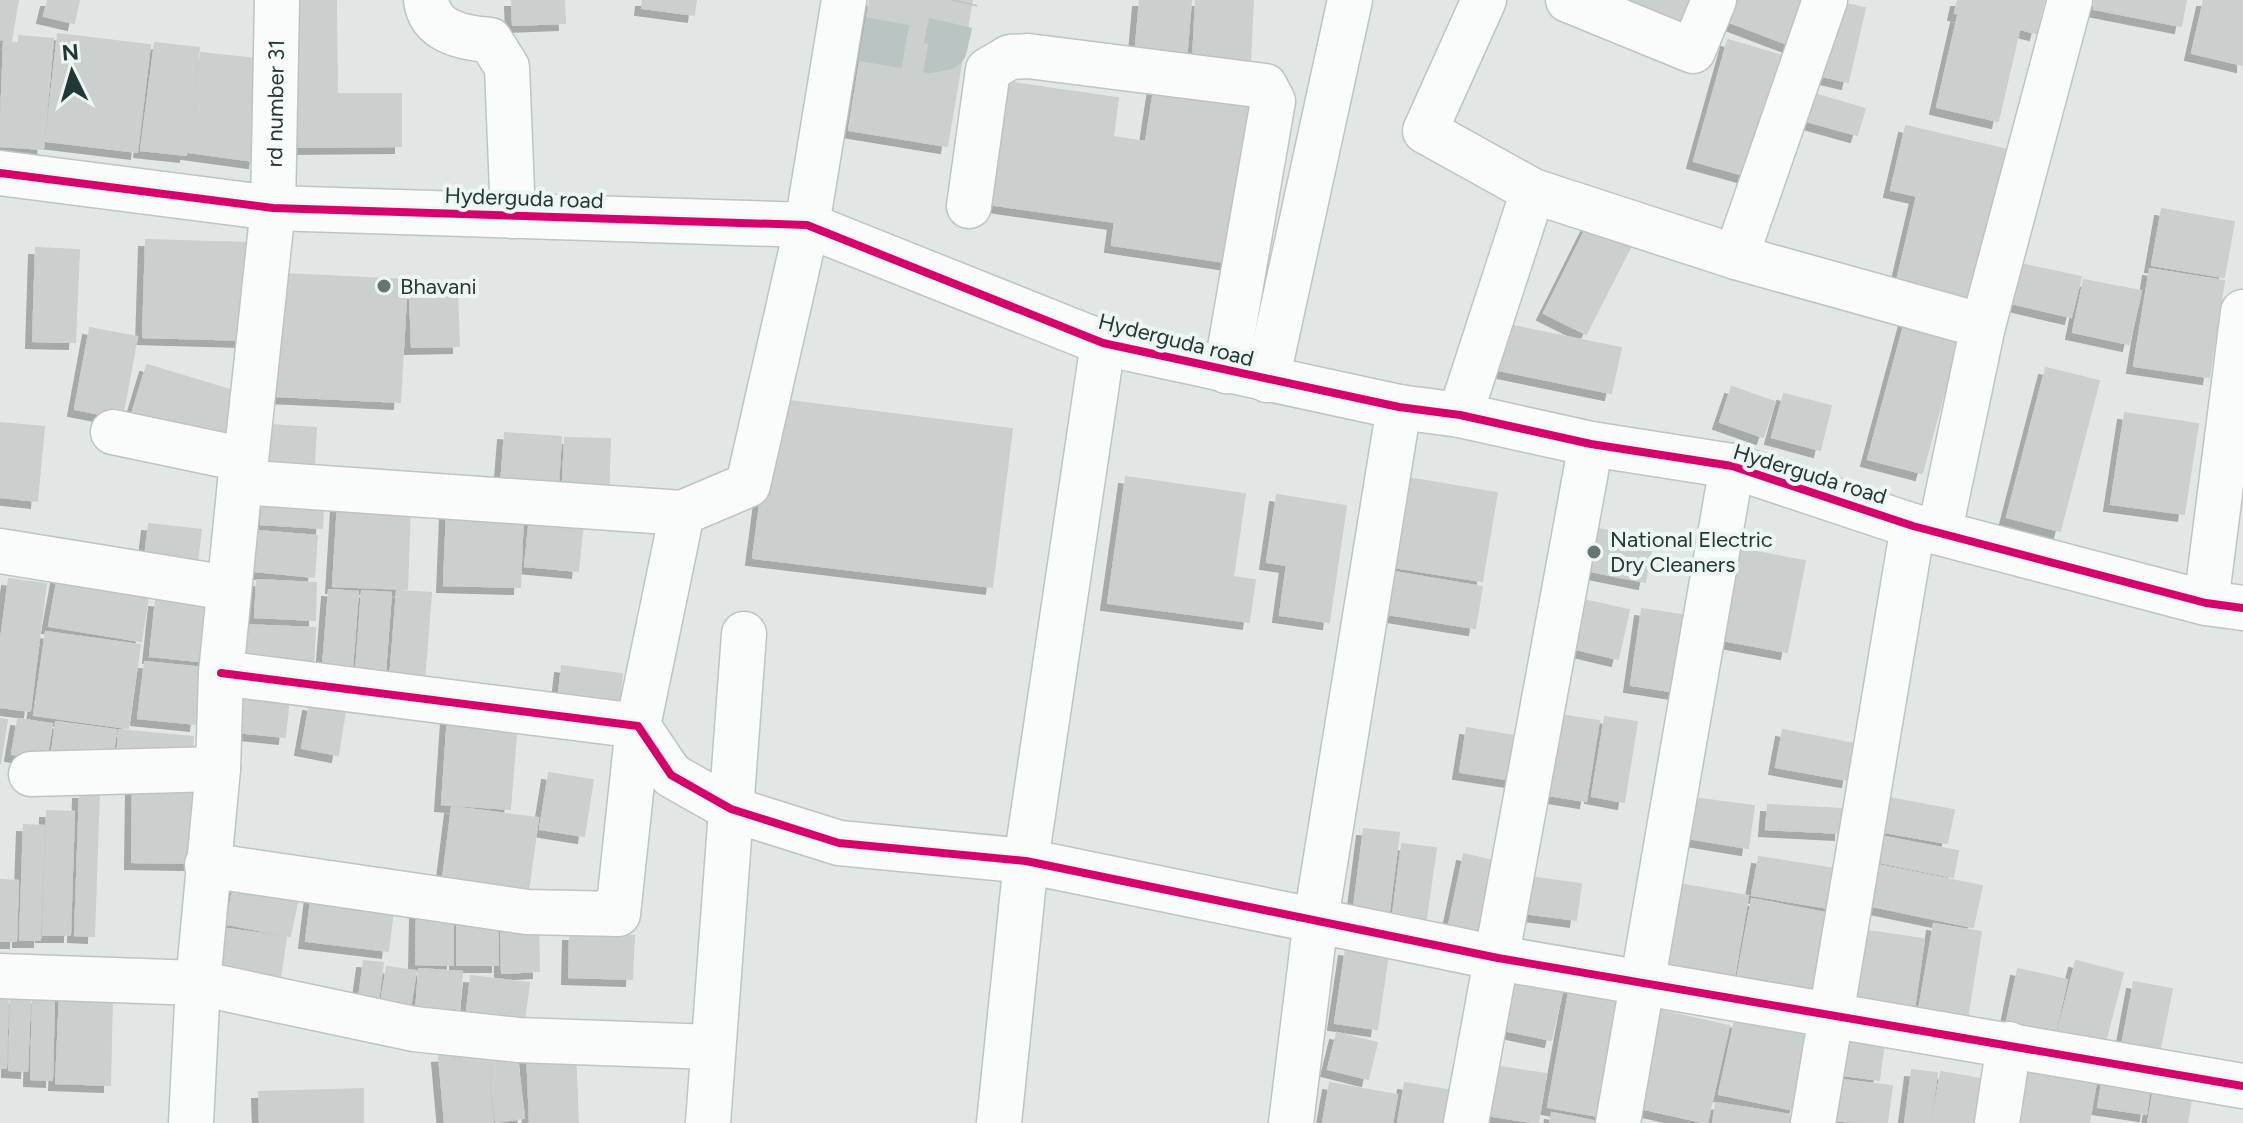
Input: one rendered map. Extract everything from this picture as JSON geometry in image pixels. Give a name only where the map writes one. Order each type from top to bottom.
[{"type":"street","name":"rd number 31","points":[[191,1123],[198,983],[218,769],[228,588],[273,208],[277,0]]},
{"type":"street","points":[[426,0],[428,11],[443,29],[470,39],[490,40],[507,67],[513,216]]},
{"type":"street","points":[[1247,375],[1350,0]]},
{"type":"street","points":[[1484,0],[1425,131],[1533,191],[1736,257],[1983,326]]},
{"type":"street","points":[[1568,0],[1693,51],[1714,0]]},
{"type":"street","points":[[1736,257],[1825,0]]},
{"type":"street","points":[[1813,1123],[1831,1014],[1926,528],[2070,0]]},
{"type":"street","points":[[113,432],[243,471],[682,513],[748,485],[807,225],[848,25]]},
{"type":"street","points":[[969,206],[988,70],[997,62],[1028,56],[1265,86],[1273,101],[1247,375]]},
{"type":"street","name":"Hyderguda road","points":[[0,173],[273,208],[807,225],[1103,343],[1399,407],[1460,415],[1591,444],[1732,466],[1926,528],[2225,606]]},
{"type":"street","points":[[1460,415],[1533,191]]},
{"type":"street","points":[[2225,606],[2243,318]]},
{"type":"street","points":[[999,1123],[1026,861],[1103,343]]},
{"type":"street","points":[[1291,1123],[1316,919],[1399,407]]},
{"type":"street","points":[[1466,1123],[1591,444]]},
{"type":"street","points":[[1618,1123],[1732,466]]},
{"type":"street","points":[[207,865],[527,912],[618,914],[638,726],[682,513]]},
{"type":"street","points":[[0,551],[228,588]]},
{"type":"street","points":[[708,1123],[744,634]]},
{"type":"street","points":[[221,673],[638,726],[671,775],[731,809],[839,843],[1026,861],[1498,958],[2009,1044],[2241,1094]]},
{"type":"street","points":[[31,774],[218,769]]},
{"type":"street","points":[[0,976],[198,983],[414,1029],[518,1040],[713,1047]]},
{"type":"street","points":[[1997,1123],[2009,1044]]},
{"type":"building","points":[[0,0],[18,0],[11,41],[0,39]]},
{"type":"building","points":[[48,0],[79,0],[74,23],[44,16]]},
{"type":"building","points":[[296,0],[336,0],[337,94],[401,94],[401,146],[297,147]]},
{"type":"building","points":[[512,0],[564,0],[565,23],[513,25]]},
{"type":"building","points":[[643,0],[696,0],[694,15],[642,8]]},
{"type":"building","points":[[870,0],[972,0],[947,146],[849,130]]},
{"type":"building","points":[[1140,0],[1191,0],[1186,60],[1135,56]]},
{"type":"building","points":[[1196,0],[1253,0],[1250,63],[1193,60]]},
{"type":"building","points":[[1611,0],[1701,0],[1686,40]]},
{"type":"building","points":[[1731,0],[1819,0],[1801,49],[1724,20]]},
{"type":"building","points":[[1827,0],[1865,8],[1848,82],[1810,73]]},
{"type":"building","points":[[1958,0],[2044,0],[2036,33],[1955,13]]},
{"type":"building","points":[[2095,0],[2186,0],[2181,26],[2094,9]]},
{"type":"building","points":[[2204,0],[2243,0],[2243,65],[2192,53]]},
{"type":"building","points":[[1958,16],[2019,31],[1998,121],[1937,107]]},
{"type":"building","points":[[58,34],[150,45],[137,152],[46,141]]},
{"type":"building","points":[[19,36],[53,39],[43,149],[0,146],[4,42],[19,43]]},
{"type":"building","points":[[1728,40],[1789,58],[1755,178],[1694,161]]},
{"type":"building","points":[[155,43],[199,48],[186,155],[141,150]]},
{"type":"building","points":[[201,53],[267,60],[255,161],[188,152]]},
{"type":"building","points":[[1006,82],[1118,98],[1113,137],[1146,142],[1155,84],[1263,100],[1239,264],[1112,245],[1115,222],[988,204]]},
{"type":"building","points":[[1804,91],[1865,109],[1857,135],[1796,118]]},
{"type":"building","points":[[1906,126],[2008,150],[1973,298],[1897,281],[1917,196],[1891,190]]},
{"type":"building","points":[[2162,209],[2234,222],[2224,277],[2152,265]]},
{"type":"building","points":[[1590,221],[1633,242],[1586,334],[1544,313]]},
{"type":"building","points":[[146,240],[251,243],[248,340],[143,337]]},
{"type":"building","points":[[36,248],[79,250],[75,342],[33,341]]},
{"type":"building","points":[[2016,263],[2081,277],[2071,317],[2007,302]]},
{"type":"building","points":[[2150,269],[2224,281],[2209,377],[2134,366]]},
{"type":"building","points":[[284,274],[407,280],[400,402],[277,396]]},
{"type":"building","points":[[2084,280],[2141,291],[2129,344],[2073,332]]},
{"type":"building","points":[[457,292],[459,346],[412,347],[410,293]]},
{"type":"building","points":[[1907,315],[1961,330],[1922,473],[1868,459]]},
{"type":"building","points":[[1498,323],[1621,348],[1611,393],[1489,368]]},
{"type":"building","points":[[90,328],[137,337],[122,418],[75,409]]},
{"type":"building","points":[[147,365],[240,393],[222,452],[129,424]]},
{"type":"building","points":[[2046,368],[2099,381],[2060,531],[2007,517]]},
{"type":"building","points":[[1732,387],[1775,402],[1763,437],[1720,422]]},
{"type":"building","points":[[1784,394],[1831,406],[1820,450],[1772,437]]},
{"type":"building","points":[[774,399],[1012,429],[992,587],[753,558]]},
{"type":"building","points":[[2125,413],[2198,424],[2184,514],[2111,504]]},
{"type":"building","points":[[0,423],[44,427],[37,501],[0,497]]},
{"type":"building","points":[[270,425],[316,428],[313,481],[266,478]]},
{"type":"building","points":[[505,433],[561,437],[557,501],[500,497]]},
{"type":"building","points":[[565,438],[610,439],[608,502],[562,501]]},
{"type":"building","points":[[1126,477],[1245,494],[1233,577],[1255,580],[1249,622],[1108,603]]},
{"type":"building","points":[[1402,477],[1497,493],[1482,581],[1387,566]]},
{"type":"building","points":[[264,487],[324,491],[322,528],[261,524]]},
{"type":"building","points":[[1277,495],[1346,506],[1329,622],[1280,615],[1287,565],[1267,562]]},
{"type":"building","points":[[338,504],[410,507],[407,589],[333,586]]},
{"type":"building","points":[[531,507],[584,512],[578,571],[525,566]]},
{"type":"building","points":[[447,511],[523,514],[520,587],[444,585]]},
{"type":"building","points":[[149,524],[201,530],[195,579],[143,573]]},
{"type":"building","points":[[1594,528],[1653,540],[1645,582],[1585,570]]},
{"type":"building","points":[[258,531],[317,536],[314,577],[255,571]]},
{"type":"building","points":[[1735,548],[1805,561],[1787,652],[1717,639]]},
{"type":"building","points":[[1394,572],[1482,587],[1475,628],[1387,614]]},
{"type":"building","points":[[58,577],[149,591],[141,641],[49,626]]},
{"type":"building","points":[[9,579],[46,584],[30,711],[0,707],[0,647]]},
{"type":"building","points":[[257,580],[316,583],[315,620],[255,617]]},
{"type":"building","points":[[329,590],[358,592],[351,681],[322,679]]},
{"type":"building","points":[[362,591],[391,593],[384,686],[355,684]]},
{"type":"building","points":[[397,591],[431,593],[424,682],[390,679]]},
{"type":"building","points":[[1570,597],[1629,610],[1618,659],[1559,645]]},
{"type":"building","points":[[156,600],[214,606],[208,662],[150,656]]},
{"type":"building","points":[[1642,609],[1695,617],[1684,693],[1631,685]]},
{"type":"building","points":[[245,625],[315,628],[313,671],[243,668]]},
{"type":"building","points":[[46,632],[140,645],[128,728],[34,715]]},
{"type":"building","points":[[145,662],[203,668],[196,724],[138,718]]},
{"type":"building","points":[[562,666],[622,674],[618,710],[558,702]]},
{"type":"building","points":[[243,683],[290,688],[285,737],[237,732]]},
{"type":"building","points":[[310,704],[345,711],[338,755],[302,748]]},
{"type":"building","points":[[1561,715],[1599,721],[1586,801],[1548,795]]},
{"type":"building","points":[[448,716],[517,722],[510,809],[442,804]]},
{"type":"building","points":[[1605,717],[1637,722],[1624,802],[1592,796]]},
{"type":"building","points":[[0,719],[7,720],[0,764]]},
{"type":"building","points":[[18,719],[52,724],[46,760],[12,754]]},
{"type":"building","points":[[56,722],[116,730],[111,768],[51,760]]},
{"type":"building","points":[[1467,728],[1533,739],[1526,782],[1460,772]]},
{"type":"building","points":[[119,730],[193,737],[191,766],[117,760]]},
{"type":"building","points":[[1783,730],[1855,744],[1848,780],[1776,767]]},
{"type":"building","points":[[549,773],[593,780],[584,836],[540,829]]},
{"type":"building","points":[[133,783],[191,783],[190,863],[132,862]]},
{"type":"building","points":[[80,792],[99,792],[94,936],[75,935]]},
{"type":"building","points":[[1873,795],[1954,810],[1947,843],[1867,829]]},
{"type":"building","points":[[1693,798],[1754,806],[1748,848],[1687,838]]},
{"type":"building","points":[[1768,805],[1842,809],[1841,833],[1766,829]]},
{"type":"building","points":[[452,807],[538,818],[526,907],[441,895]]},
{"type":"building","points":[[47,811],[74,812],[70,935],[43,935]]},
{"type":"building","points":[[24,825],[44,826],[40,940],[20,940]]},
{"type":"building","points":[[1364,829],[1399,833],[1389,911],[1354,907]]},
{"type":"building","points":[[1869,834],[1958,851],[1953,877],[1864,859]]},
{"type":"building","points":[[1402,844],[1436,848],[1426,919],[1393,915]]},
{"type":"building","points":[[1464,854],[1497,862],[1483,931],[1449,925]]},
{"type":"building","points":[[1759,857],[1842,870],[1835,909],[1752,895]]},
{"type":"building","points":[[1862,862],[1982,886],[1973,927],[1853,902]]},
{"type":"building","points":[[236,873],[301,884],[290,936],[227,924]]},
{"type":"building","points":[[1522,876],[1581,884],[1576,920],[1517,912]]},
{"type":"building","points":[[0,880],[18,881],[16,941],[0,941]]},
{"type":"building","points":[[1673,883],[1748,896],[1733,983],[1657,969]]},
{"type":"building","points":[[313,885],[395,895],[388,951],[306,941]]},
{"type":"building","points":[[1752,899],[1831,914],[1816,995],[1737,980]]},
{"type":"building","points":[[417,911],[453,912],[453,965],[416,964]]},
{"type":"building","points":[[457,913],[497,913],[498,965],[457,965]]},
{"type":"building","points":[[501,915],[538,915],[539,971],[502,973]]},
{"type":"building","points":[[1934,924],[1981,932],[1967,1019],[1919,1010]]},
{"type":"building","points":[[227,929],[286,937],[278,993],[219,985]]},
{"type":"building","points":[[1853,929],[1924,939],[1913,1016],[1842,1006]]},
{"type":"building","points":[[570,934],[634,936],[632,979],[569,977]]},
{"type":"building","points":[[1346,949],[1388,955],[1377,1029],[1335,1023]]},
{"type":"building","points":[[364,961],[383,963],[377,1008],[358,1005]]},
{"type":"building","points":[[2076,961],[2123,973],[2101,1058],[2054,1047]]},
{"type":"building","points":[[387,967],[416,971],[407,1025],[378,1021]]},
{"type":"building","points":[[419,969],[462,972],[458,1030],[415,1027]]},
{"type":"building","points":[[2018,969],[2067,980],[2053,1041],[2005,1031]]},
{"type":"building","points":[[1511,973],[1564,984],[1551,1040],[1499,1029]]},
{"type":"building","points":[[471,976],[529,983],[522,1035],[465,1029]]},
{"type":"building","points":[[1571,982],[1627,991],[1604,1117],[1548,1107]]},
{"type":"building","points":[[2134,982],[2172,989],[2159,1053],[2122,1046]]},
{"type":"building","points":[[0,994],[8,994],[6,1068],[0,1068]]},
{"type":"building","points":[[60,995],[112,996],[110,1085],[56,1083]]},
{"type":"building","points":[[33,997],[54,998],[52,1080],[31,1079]]},
{"type":"building","points":[[11,998],[30,998],[27,1071],[9,1070]]},
{"type":"building","points":[[1653,1009],[1729,1026],[1707,1123],[1631,1106]]},
{"type":"building","points":[[1735,1021],[1810,1037],[1795,1110],[1719,1094]]},
{"type":"building","points":[[1337,1033],[1377,1043],[1368,1079],[1328,1069]]},
{"type":"building","points":[[1833,1037],[1884,1043],[1879,1080],[1827,1073]]},
{"type":"building","points":[[515,1042],[524,1118],[496,1122],[487,1045]]},
{"type":"building","points":[[575,1048],[578,1123],[530,1123],[527,1050]]},
{"type":"building","points":[[486,1052],[493,1123],[445,1123],[439,1056]]},
{"type":"building","points":[[2019,1057],[2098,1070],[2089,1123],[2008,1123]]},
{"type":"building","points":[[1494,1066],[1546,1074],[1538,1123],[1486,1115]]},
{"type":"building","points":[[1912,1070],[1937,1073],[1930,1123],[1905,1123]]},
{"type":"building","points":[[1941,1072],[1986,1080],[1978,1123],[1932,1123]]},
{"type":"building","points":[[2104,1073],[2151,1081],[2146,1114],[2098,1107]]},
{"type":"building","points":[[1826,1078],[1892,1086],[1887,1123],[1821,1120]]},
{"type":"building","points":[[1330,1083],[1397,1095],[1392,1123],[1323,1123]]},
{"type":"building","points":[[1405,1083],[1465,1093],[1460,1123],[1398,1123]]},
{"type":"building","points":[[2155,1083],[2193,1089],[2187,1123],[2148,1123]]},
{"type":"building","points":[[363,1089],[363,1123],[260,1123],[259,1092]]},
{"type":"building","points":[[1716,1103],[1791,1115],[1790,1123],[1713,1123]]},
{"type":"building","points":[[1552,1113],[1603,1123],[1550,1123]]},
{"type":"tunnel","points":[[862,39],[930,51],[945,48],[956,0]]},
{"type":"cycle path","points":[[0,173],[273,208],[807,225],[1103,343],[1399,407],[1460,415],[1591,444],[1732,466],[1913,526],[2206,603],[2243,608]]},
{"type":"cycle path","points":[[221,673],[638,726],[671,775],[731,809],[839,843],[1026,861],[1498,958],[2243,1086]]},
{"type":"place","name":"Bhavani","points":[[384,286]]},
{"type":"place","name":"National Electric Dry Cleaners","points":[[1594,552]]}]
